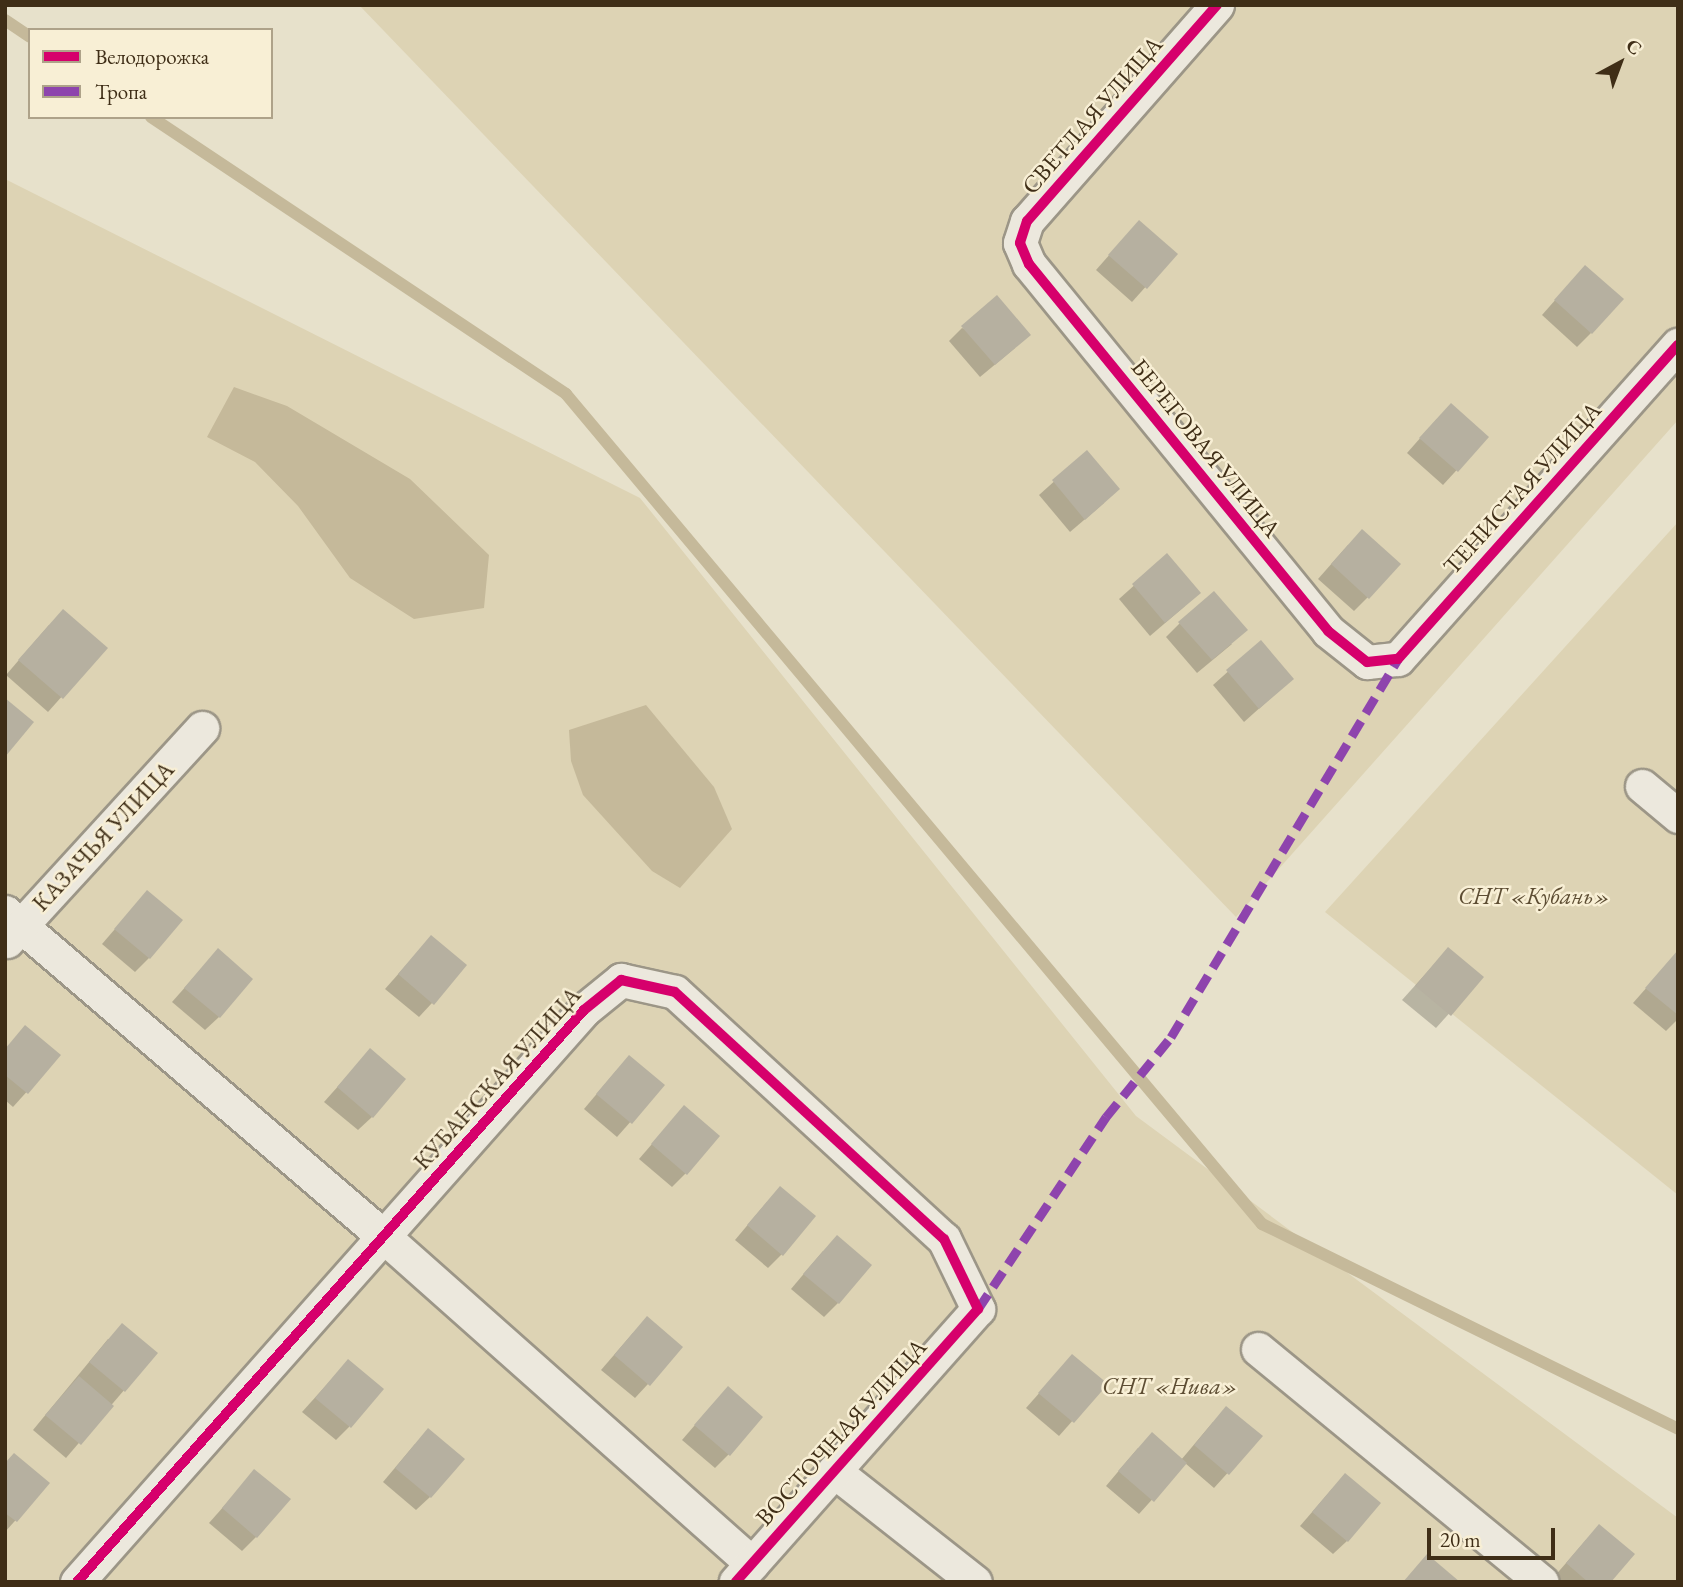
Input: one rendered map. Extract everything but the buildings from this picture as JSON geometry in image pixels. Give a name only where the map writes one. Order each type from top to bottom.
[{"type":"street","name":"СВЕТЛАЯ УЛИЦА","points":[[1027,221],[1217,5]]},
{"type":"street","name":"БЕРЕГОВАЯ УЛИЦА","points":[[1027,221],[1020,243],[1029,264],[1328,631],[1367,662],[1398,659]]},
{"type":"street","name":"ТЕНИСТАЯ УЛИЦА","points":[[1398,659],[1678,345]]},
{"type":"street","name":"КАЗАЧЬЯ УЛИЦА","points":[[10,927],[202,729]]},
{"type":"street","points":[[1642,786],[1678,816]]},
{"type":"street","points":[[10,927],[382,1236],[744,1573]]},
{"type":"street","name":"КУБАНСКАЯ УЛИЦА","points":[[77,1582],[584,1010],[621,979],[676,992],[944,1239],[978,1309]]},
{"type":"street","name":"ВОСТОЧНАЯ УЛИЦА","points":[[744,1573],[978,1309]]},
{"type":"street","points":[[1258,1349],[1542,1582]]},
{"type":"street","points":[[834,1471],[975,1582]]},
{"type":"green space","points":[[359,5],[1678,5],[1678,420],[1236,917]]},
{"type":"green space","name":"СНТ «Нива»","points":[[5,179],[640,498],[1136,1116],[1678,1518],[1678,1582],[5,1582]]},
{"type":"green space","name":"СНТ «Кубань»","points":[[1678,522],[1678,1195],[1325,912]]},
{"type":"shaded area","points":[[234,387],[287,406],[410,479],[489,555],[484,608],[414,619],[350,578],[298,506],[255,462],[207,437]]},
{"type":"shaded area","points":[[646,705],[714,787],[732,829],[680,888],[652,871],[583,795],[571,761],[569,730]]},
{"type":"waterway","points":[[5,20],[28,36]]},
{"type":"waterway","points":[[154,119],[566,394],[1262,1224],[1678,1429]]},
{"type":"marked path","points":[[978,1309],[1106,1117],[1171,1037],[1398,659]]},
{"type":"cycle path","points":[[1217,5],[1027,221],[1020,243],[1029,264],[1328,631],[1367,662],[1398,659],[1678,345]]},
{"type":"cycle path","points":[[77,1582],[584,1010],[621,980],[675,992],[944,1239],[978,1309],[736,1582]]}]
